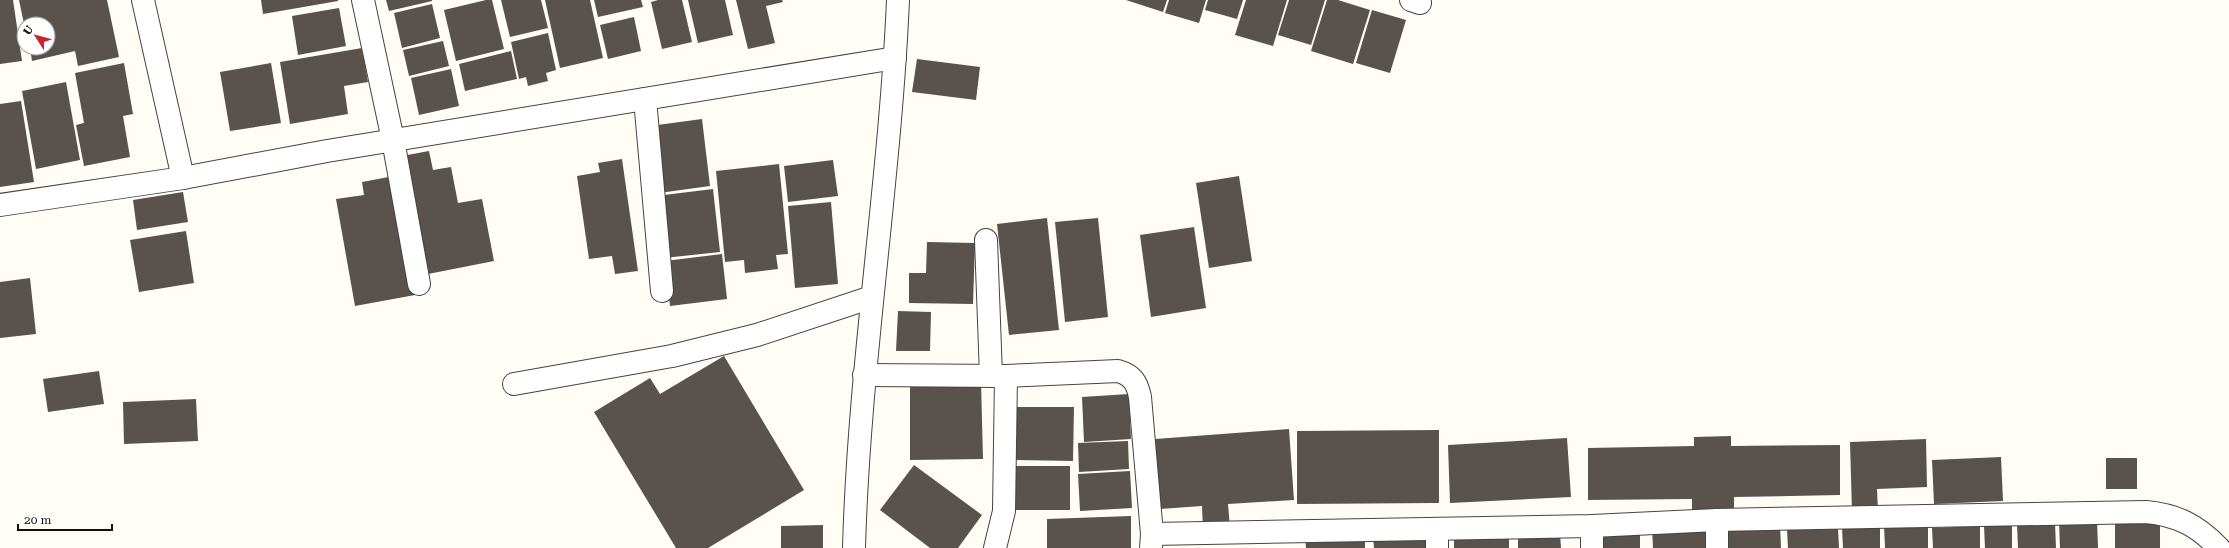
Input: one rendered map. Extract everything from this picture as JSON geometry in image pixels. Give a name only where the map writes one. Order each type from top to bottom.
[{"type":"street","points":[[143,0],[182,178]]},
{"type":"street","points":[[363,0],[393,140],[419,284]]},
{"type":"street","points":[[854,548],[856,492],[864,375],[895,58],[898,0]]},
{"type":"street","points":[[0,206],[182,178],[393,140],[895,58]]},
{"type":"street","points":[[645,99],[662,291]]},
{"type":"street","points":[[986,240],[998,376],[1004,511],[995,548]]},
{"type":"street","points":[[514,384],[672,356],[757,335],[872,297]]},
{"type":"street","points":[[864,375],[998,376],[1118,371],[1128,374],[1133,378],[1138,386],[1140,396],[1152,541],[1437,539],[1592,526],[1717,520],[2146,512],[2166,514],[2186,521],[2205,534],[2219,548]]},
{"type":"street","points":[[1717,520],[1717,548]]},
{"type":"street","points":[[1592,526],[1592,548]]},
{"type":"building","points":[[0,0],[13,0],[16,20],[16,56],[21,56],[22,61],[0,64]]},
{"type":"building","points":[[19,0],[107,0],[119,57],[78,66],[75,51],[56,55],[56,16],[22,16]]},
{"type":"building","points":[[261,0],[338,0],[338,1],[263,14]]},
{"type":"building","points":[[386,0],[432,0],[432,1],[389,11]]},
{"type":"building","points":[[486,0],[492,0],[504,49],[456,61],[444,10]]},
{"type":"building","points":[[501,0],[541,0],[548,28],[510,37]]},
{"type":"building","points":[[545,0],[590,0],[603,58],[560,68]]},
{"type":"building","points":[[594,0],[641,0],[643,7],[598,17]]},
{"type":"building","points":[[658,0],[682,0],[692,42],[662,49],[651,2]]},
{"type":"building","points":[[688,0],[725,0],[733,35],[698,43]]},
{"type":"building","points":[[736,0],[782,0],[783,2],[766,6],[775,43],[748,49]]},
{"type":"building","points":[[1126,0],[1167,0],[1163,12]]},
{"type":"building","points":[[1169,0],[1206,0],[1199,23],[1165,13]]},
{"type":"building","points":[[1208,0],[1243,0],[1237,19],[1205,10]]},
{"type":"building","points":[[1246,0],[1287,0],[1273,46],[1235,35]]},
{"type":"building","points":[[1289,0],[1325,0],[1311,45],[1278,35]]},
{"type":"building","points":[[1327,0],[1338,0],[1370,10],[1353,64],[1311,51]]},
{"type":"building","points":[[432,4],[440,38],[402,48],[394,13]]},
{"type":"building","points":[[339,8],[346,46],[298,55],[292,16]]},
{"type":"building","points":[[1372,10],[1406,20],[1390,73],[1356,63]]},
{"type":"building","points":[[634,17],[641,51],[608,59],[600,25]]},
{"type":"building","points":[[548,33],[556,70],[546,73],[548,81],[528,86],[526,77],[519,79],[511,42]]},
{"type":"building","points":[[443,41],[449,66],[409,76],[403,50]]},
{"type":"building","points":[[362,48],[368,82],[344,86],[348,114],[290,124],[280,62]]},
{"type":"building","points":[[511,51],[517,79],[465,91],[459,64]]},
{"type":"building","points":[[31,56],[54,56],[32,61]]},
{"type":"building","points":[[917,59],[980,67],[976,100],[912,92]]},
{"type":"building","points":[[124,63],[133,114],[123,116],[130,157],[84,166],[76,125],[84,123],[75,73]]},
{"type":"building","points":[[271,63],[281,123],[230,131],[220,72]]},
{"type":"building","points":[[451,69],[459,106],[419,115],[411,78]]},
{"type":"building","points":[[66,82],[80,160],[36,169],[22,91]]},
{"type":"building","points":[[21,101],[34,182],[0,187],[0,104]]},
{"type":"building","points":[[702,119],[710,186],[659,193],[650,126]]},
{"type":"building","points":[[429,151],[433,170],[451,167],[458,203],[482,199],[494,261],[423,275],[402,156]]},
{"type":"building","points":[[622,159],[638,271],[615,274],[612,256],[589,259],[577,176],[600,172],[598,163]]},
{"type":"building","points":[[833,160],[838,196],[788,202],[784,166]]},
{"type":"building","points":[[779,164],[788,254],[776,255],[778,269],[745,273],[744,260],[725,262],[716,171]]},
{"type":"building","points":[[394,176],[415,295],[355,306],[336,199],[364,195],[362,182]]},
{"type":"building","points":[[1239,176],[1252,261],[1209,268],[1196,183]]},
{"type":"building","points":[[713,189],[720,252],[664,258],[656,196]]},
{"type":"building","points":[[183,192],[188,222],[137,230],[133,200]]},
{"type":"building","points":[[831,202],[838,284],[795,288],[788,206]]},
{"type":"building","points":[[1047,218],[1059,330],[1009,335],[997,224]]},
{"type":"building","points":[[1098,218],[1108,317],[1065,322],[1055,222]]},
{"type":"building","points":[[1194,227],[1206,308],[1151,317],[1140,235]]},
{"type":"building","points":[[186,231],[194,283],[139,292],[130,240]]},
{"type":"building","points":[[927,242],[975,243],[973,304],[909,303],[909,273],[926,273]]},
{"type":"building","points":[[722,254],[727,299],[670,306],[665,261]]},
{"type":"building","points":[[30,278],[36,334],[0,338],[0,282]]},
{"type":"building","points":[[898,311],[931,312],[930,351],[896,351]]},
{"type":"building","points":[[724,356],[804,490],[708,548],[676,548],[594,412],[650,378],[660,394]]},
{"type":"building","points":[[99,371],[104,404],[48,412],[43,379]]},
{"type":"building","points":[[981,381],[983,459],[910,460],[910,382]]},
{"type":"building","points":[[1129,394],[1131,439],[1084,442],[1082,397]]},
{"type":"building","points":[[196,399],[198,441],[124,444],[123,402]]},
{"type":"building","points":[[1010,407],[1074,407],[1073,461],[1010,460]]},
{"type":"building","points":[[1289,429],[1294,500],[1228,504],[1230,528],[1203,530],[1202,506],[1160,509],[1155,439]]},
{"type":"building","points":[[1439,430],[1439,503],[1297,504],[1297,431]]},
{"type":"building","points":[[1731,436],[1731,446],[1840,445],[1840,495],[1734,497],[1734,510],[1692,510],[1692,499],[1588,500],[1588,448],[1694,446],[1694,437]]},
{"type":"building","points":[[1567,438],[1571,497],[1450,503],[1448,445]]},
{"type":"building","points":[[1926,439],[1927,487],[1877,489],[1878,511],[1852,512],[1850,442]]},
{"type":"building","points":[[1128,441],[1129,469],[1079,472],[1078,443]]},
{"type":"building","points":[[2001,457],[2003,501],[1934,504],[1932,460]]},
{"type":"building","points":[[2106,458],[2137,458],[2137,489],[2106,489]]},
{"type":"building","points":[[914,465],[982,515],[958,548],[930,548],[880,510]]},
{"type":"building","points":[[1010,466],[1070,466],[1070,510],[1010,510]]},
{"type":"building","points":[[1130,471],[1132,508],[1080,511],[1078,474]]},
{"type":"building","points":[[1131,516],[1131,548],[1047,548],[1047,519]]},
{"type":"building","points":[[2097,520],[2098,548],[2060,548],[2059,521]]},
{"type":"building","points":[[1928,523],[1928,548],[1885,548],[1884,525]]},
{"type":"building","points":[[2055,523],[2056,548],[2018,548],[2017,524]]},
{"type":"building","points":[[2160,523],[2160,548],[2115,548],[2115,524]]},
{"type":"building","points":[[1780,524],[1781,548],[1720,548],[1719,527]]},
{"type":"building","points":[[823,525],[823,548],[781,548],[781,526]]},
{"type":"building","points":[[1709,525],[1710,548],[1653,548],[1652,528]]},
{"type":"building","points":[[2012,525],[2012,548],[1985,548],[1984,526]]},
{"type":"building","points":[[1880,526],[1880,548],[1843,548],[1842,528]]},
{"type":"building","points":[[1980,526],[1980,548],[1933,548],[1932,528]]},
{"type":"building","points":[[1838,529],[1839,548],[1788,548],[1787,530]]},
{"type":"building","points":[[1426,532],[1427,548],[1374,548],[1373,537]]},
{"type":"building","points":[[1509,532],[1509,548],[1454,548],[1454,533]]},
{"type":"building","points":[[1640,532],[1640,548],[1595,548],[1594,533]]},
{"type":"building","points":[[1560,534],[1561,548],[1518,548],[1518,535]]},
{"type":"building","points":[[1365,535],[1365,548],[1306,548],[1305,537]]}]
